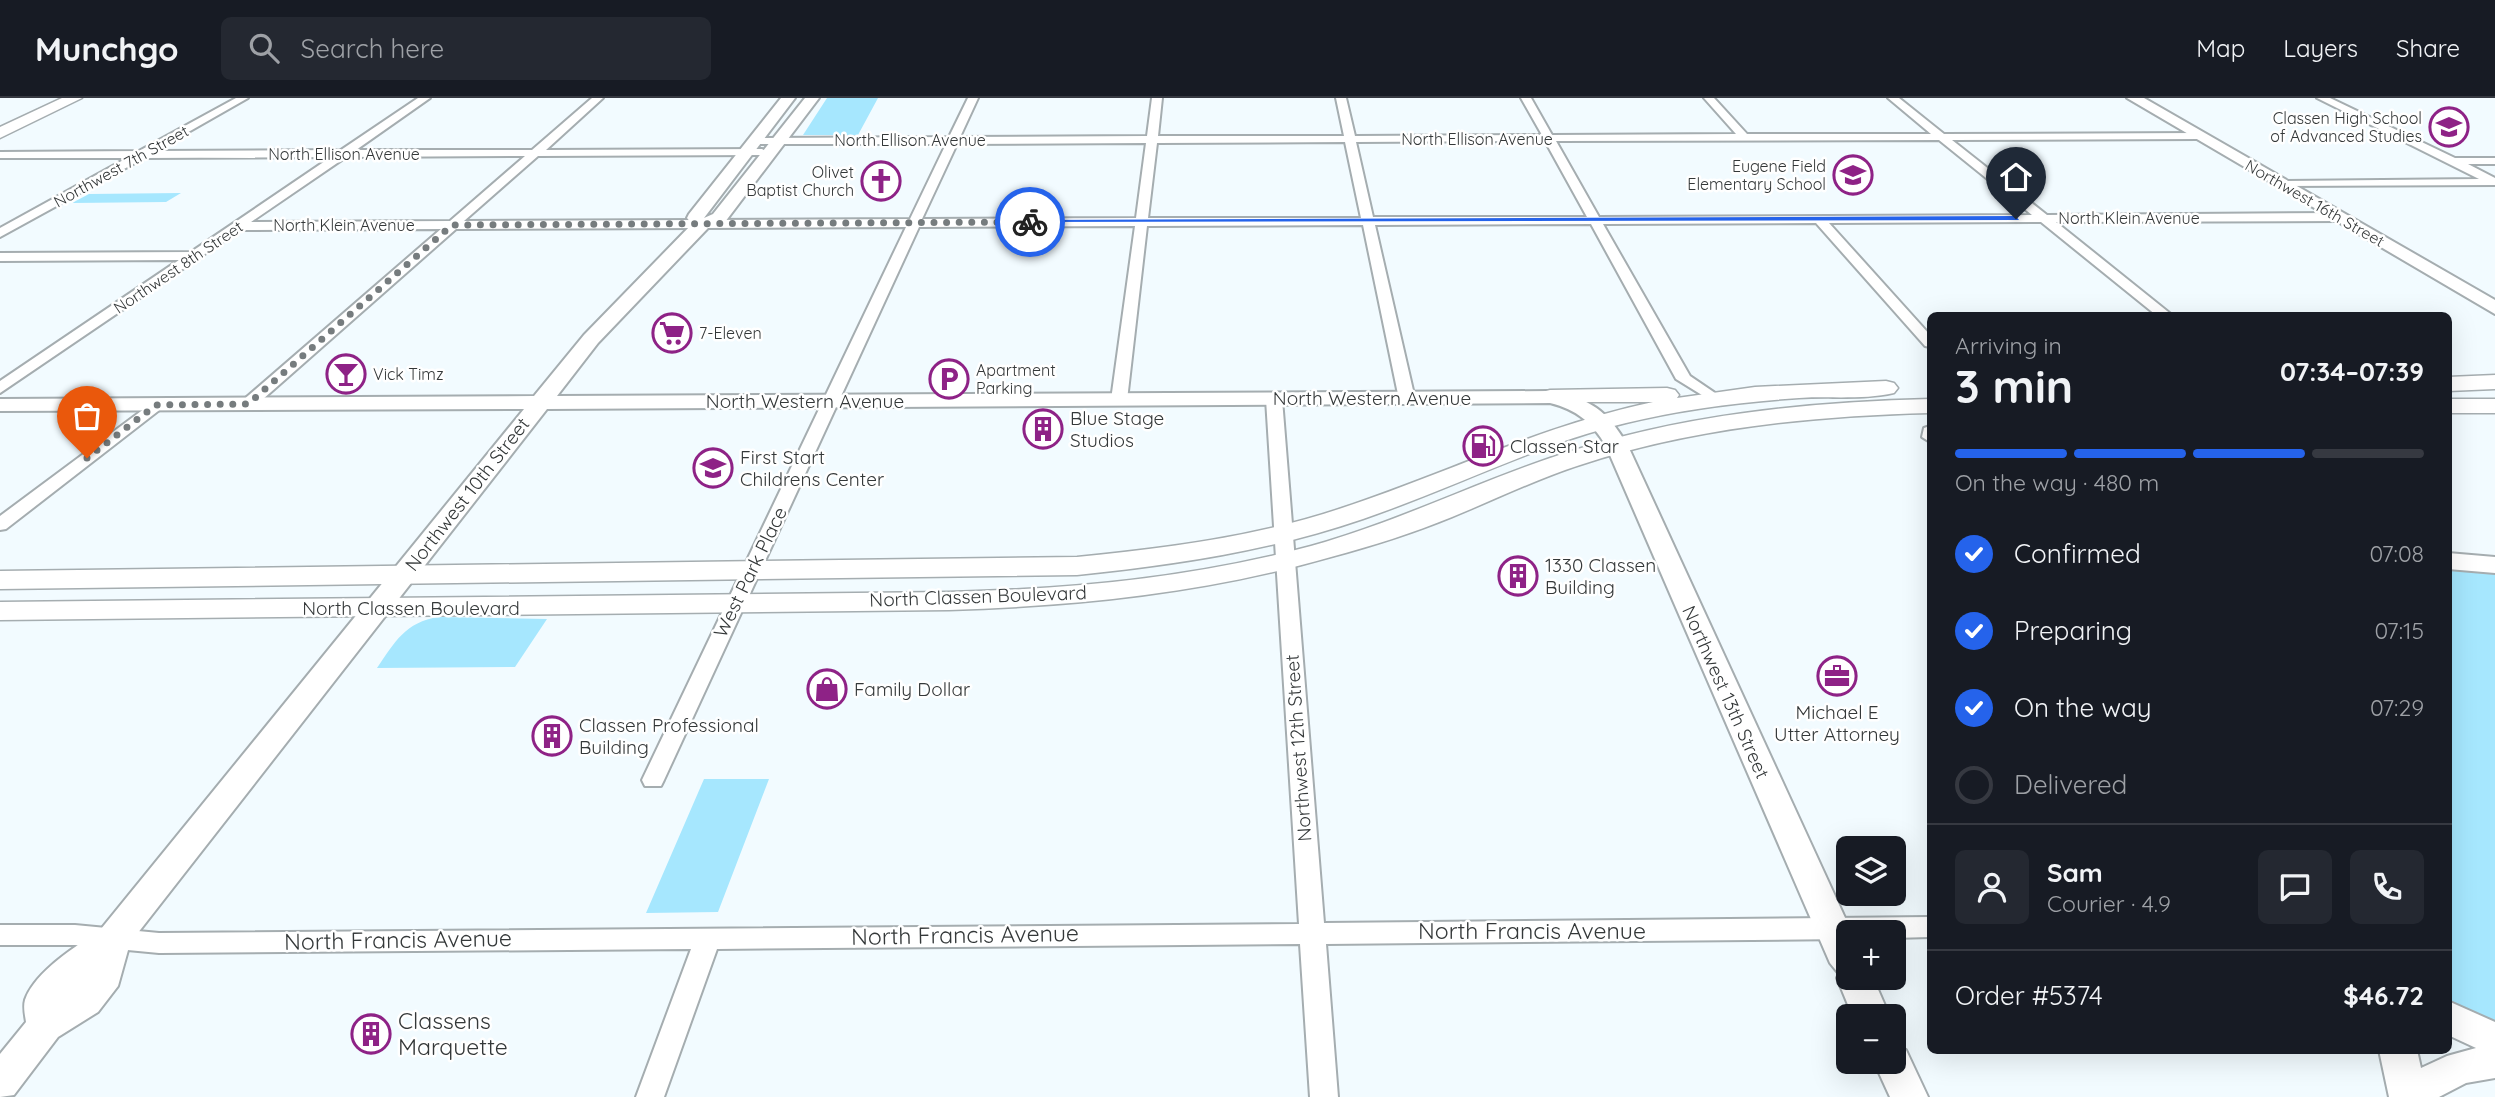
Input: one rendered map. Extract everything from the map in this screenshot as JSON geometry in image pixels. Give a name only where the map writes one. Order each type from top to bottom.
[{"type":"main road","points":[[0,120],[48,98]]},
{"type":"main road","points":[[0,133],[74,98]]},
{"type":"main road","name":"Northwest 10th Street","points":[[702,224],[695,218],[788,98]]},
{"type":"main road","name":"Northwest 10th Street","points":[[0,1083],[45,1026],[85,1001],[104,976],[113,939],[380,608],[404,573],[540,402],[620,306],[702,224],[719,218],[812,98]]},
{"type":"main road","name":"Northwest 16th Street","points":[[2134,98],[2495,308]]},
{"type":"main road","points":[[2452,384],[2495,382]]},
{"type":"main road","points":[[1550,397],[1675,387],[1720,396]]},
{"type":"main road","name":"North Classen Boulevard","points":[[0,611],[735,603],[1083,593],[1200,579],[1284,561],[1378,535],[1459,505],[1552,465],[1610,434],[1671,407],[1720,396],[1846,388],[1927,387]]},
{"type":"main road","name":"North Western Avenue","points":[[0,405],[1550,397],[1583,406],[1610,434]]},
{"type":"main road","name":"North Classen Boulevard","points":[[0,580],[1077,566],[1167,556],[1283,533],[1357,512],[1543,439],[1703,426],[1777,415],[1927,406]]},
{"type":"main road","points":[[2452,406],[2495,406]]},
{"type":"main road","name":"Northwest 13th Street","points":[[1610,434],[1836,938]]},
{"type":"main road","points":[[2452,561],[2495,565]]},
{"type":"main road","points":[[2452,1019],[2495,1040]]},
{"type":"main road","points":[[2399,1054],[2408,1095],[2460,1068],[2495,1060]]},
{"type":"main road","points":[[1898,1074],[1909,1097]]},
{"type":"street","name":"Northwest 7th Street","points":[[0,233],[243,98]]},
{"type":"street","name":"Northwest 8th Street","points":[[0,388],[425,98]]},
{"type":"street","points":[[248,404],[598,98]]},
{"type":"street","name":"West Park Place","points":[[653,780],[973,98]]},
{"type":"street","points":[[1119,400],[1157,98]]},
{"type":"street","points":[[1341,98],[1407,398]]},
{"type":"street","points":[[1525,98],[1595,220],[1675,387]]},
{"type":"street","points":[[1709,98],[1744,137]]},
{"type":"street","points":[[1893,98],[2161,312]]},
{"type":"street","points":[[2322,98],[2495,182]]},
{"type":"street","name":"North Ellison Avenue","points":[[0,155],[534,153],[953,140],[2199,136]]},
{"type":"street","points":[[2453,162],[2495,161]]},
{"type":"street","points":[[2281,184],[2495,182]]},
{"type":"street","name":"North Klein Avenue","points":[[239,226],[2339,217]]},
{"type":"street","points":[[1820,220],[1927,340]]},
{"type":"street","points":[[0,257],[195,256]]},
{"type":"street","name":"Northwest 12th Street","points":[[1274,399],[1324,1097]]},
{"type":"street","points":[[0,525],[156,405]]},
{"type":"street","name":"North Francis Avenue","points":[[0,935],[75,934],[164,943],[1927,926]]},
{"type":"street","points":[[650,1097],[708,937]]},
{"type":"shaded area","points":[[827,98],[878,98],[858,135],[803,135]]},
{"type":"shaded area","points":[[181,193],[166,202],[72,203],[89,194]]},
{"type":"shaded area","points":[[2452,568],[2495,570],[2495,1029],[2452,1008]]},
{"type":"shaded area","points":[[439,617],[547,619],[515,667],[377,668],[409,628]]},
{"type":"shaded area","points":[[704,779],[769,779],[718,912],[646,913]]},
{"type":"way so far","points":[[87,458],[156,405],[248,404],[452,225],[1030,222]]},
{"type":"place","name":"Classen High School of Advanced Studies","points":[[2449,127]]},
{"type":"place","name":"Eugene Field Elementary School","points":[[1853,175]]},
{"type":"place","name":"Olivet Baptist Church","points":[[881,181]]},
{"type":"place","name":"7-Eleven","points":[[672,333]]},
{"type":"place","name":"Vick Timz","points":[[346,374]]},
{"type":"place","name":"Apartment Parking","points":[[949,379]]},
{"type":"place","name":"Blue Stage Studios","points":[[1043,429]]},
{"type":"place","name":"Classen Star","points":[[1483,446]]},
{"type":"place","name":"First Start Childrens Center","points":[[713,468]]},
{"type":"place","name":"1330 Classen Building","points":[[1518,576]]},
{"type":"place","name":"Michael E Utter Attorney","points":[[1837,676]]},
{"type":"place","name":"Family Dollar","points":[[827,689]]},
{"type":"place","name":"Classen Professional Building","points":[[552,736]]},
{"type":"place","name":"Classens Marquette","points":[[371,1034]]},
{"type":"route","points":[[1030,222],[2016,219]]}]
